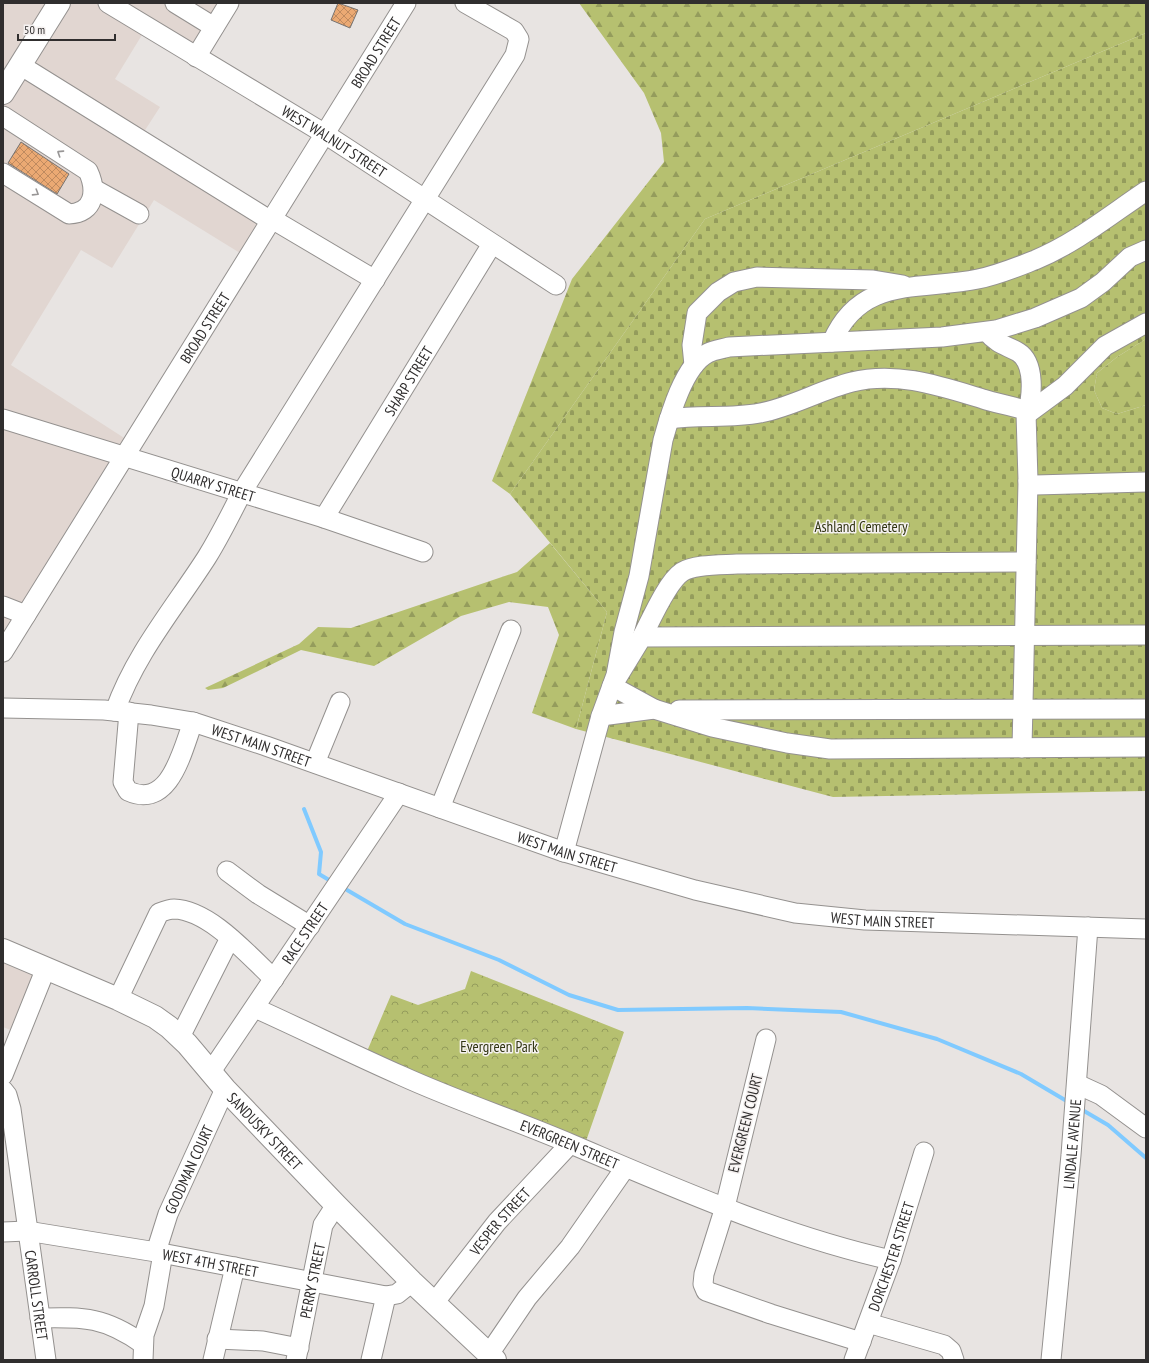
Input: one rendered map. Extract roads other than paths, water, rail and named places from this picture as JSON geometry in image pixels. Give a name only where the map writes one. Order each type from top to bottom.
[{"type":"main road","points":[[3,93],[59,3]]},
{"type":"main road","name":"SANDUSKY STREET","points":[[3,950],[118,998],[155,1017],[180,1036],[225,1089],[336,1205],[486,1356]]},
{"type":"street","name":"WEST WALNUT STREET","points":[[108,3],[325,134],[556,285]]},
{"type":"street","points":[[175,3],[214,27]]},
{"type":"street","points":[[196,57],[229,3]]},
{"type":"street","name":"BROAD STREET","points":[[3,652],[406,3]]},
{"type":"street","points":[[193,722],[180,759],[164,787],[152,794],[140,794],[128,791],[122,777],[122,712],[124,686],[208,556],[242,492],[515,55],[519,39],[514,31],[465,3]]},
{"type":"street","points":[[20,65],[272,220],[375,280]]},
{"type":"street","points":[[3,116],[88,171],[94,189],[93,197],[85,210],[69,214],[3,173]]},
{"type":"street","points":[[94,189],[139,214]]},
{"type":"street","points":[[832,342],[842,321],[862,303],[890,290],[908,286],[978,279],[1017,267],[1053,252],[1146,191]]},
{"type":"street","name":"SHARP STREET","points":[[324,518],[492,244]]},
{"type":"street","points":[[564,852],[601,716],[612,686],[639,576],[658,459],[669,419],[689,372],[694,365],[708,352],[729,347],[942,337],[987,332],[1035,318],[1067,305],[1097,287],[1130,257],[1146,250]]},
{"type":"street","points":[[694,365],[692,345],[697,313],[718,292],[734,282],[757,277],[810,278],[873,280],[908,286]]},
{"type":"street","points":[[1027,414],[1065,386],[1105,346],[1146,323]]},
{"type":"street","points":[[987,332],[1004,347],[1018,352],[1027,363],[1030,374],[1030,404],[1027,414],[1028,481],[1023,635],[1022,748]]},
{"type":"street","points":[[669,419],[692,416],[725,417],[758,413],[791,405],[836,386],[861,380],[885,378],[900,378],[945,387],[1021,409],[1027,414]]},
{"type":"street","name":"QUARRY STREET","points":[[3,419],[126,455],[324,518],[423,552]]},
{"type":"street","points":[[1028,481],[1035,485],[1146,482]]},
{"type":"street","points":[[612,686],[642,637],[672,583],[683,572],[692,568],[737,564],[1026,562]]},
{"type":"street","points":[[3,606],[26,615]]},
{"type":"street","points":[[440,808],[511,630]]},
{"type":"street","points":[[642,637],[1023,635],[1146,636]]},
{"type":"street","points":[[612,686],[658,710],[712,727],[816,748],[1146,747]]},
{"type":"street","points":[[315,763],[340,702]]},
{"type":"street","name":"WEST MAIN STREET","points":[[3,708],[122,712],[193,722],[315,763],[564,852],[695,890],[795,913],[865,920],[1146,929]]},
{"type":"street","points":[[601,716],[658,710],[1146,710]]},
{"type":"street","name":"RACE STREET","points":[[210,1073],[399,793]]},
{"type":"street","points":[[227,871],[258,894],[310,926]]},
{"type":"street","points":[[118,998],[159,912],[176,909],[209,920],[274,979]]},
{"type":"street","name":"LINDALE AVENUE","points":[[1051,1360],[1074,1126],[1088,927]]},
{"type":"street","points":[[180,1036],[230,938]]},
{"type":"street","points":[[3,1075],[46,968]]},
{"type":"street","name":"EVERGREEN STREET","points":[[255,1008],[402,1076],[570,1144],[625,1168],[813,1239],[891,1260]]},
{"type":"street","name":"EVERGREEN COURT","points":[[766,1039],[725,1207],[704,1274],[703,1284],[706,1291],[771,1314],[861,1342]]},
{"type":"street","points":[[1076,1087],[1101,1095],[1146,1128]]},
{"type":"street","name":"GOODMAN COURT","points":[[143,1352],[146,1328],[154,1306],[160,1252],[168,1214],[225,1089]]},
{"type":"street","name":"CARROLL STREET","points":[[3,1090],[6,1094],[10,1109],[46,1360]]},
{"type":"street","name":"VESPER STREET","points":[[434,1303],[497,1222],[570,1144]]},
{"type":"street","name":"DORCHESTER STREET","points":[[854,1360],[891,1260],[924,1152]]},
{"type":"street","points":[[486,1356],[527,1298],[570,1247],[625,1168]]},
{"type":"street","name":"PERRY STREET","points":[[297,1354],[323,1224],[336,1205]]},
{"type":"street","name":"WEST 4TH STREET","points":[[3,1232],[27,1231],[160,1252],[386,1296]]},
{"type":"street","points":[[213,1360],[234,1267]]},
{"type":"street","points":[[371,1360],[386,1296],[397,1294],[412,1282]]},
{"type":"street","points":[[40,1318],[80,1318],[99,1321],[125,1331],[143,1352]]},
{"type":"street","points":[[868,1323],[944,1345],[951,1351],[954,1360]]},
{"type":"street","points":[[217,1339],[263,1341],[297,1354]]},
{"type":"waterway","points":[[304,809],[321,852],[319,874],[329,880]]},
{"type":"waterway","points":[[347,890],[405,924],[499,960],[569,995],[618,1010],[747,1008],[841,1012],[937,1039],[1021,1074],[1070,1103]]},
{"type":"waterway","points":[[1079,1108],[1108,1125],[1146,1158]]},
{"type":"park label","name":"Ashland Cemetery","points":[[861,526]]},
{"type":"park label","name":"Evergreen Park","points":[[499,1046]]}]
